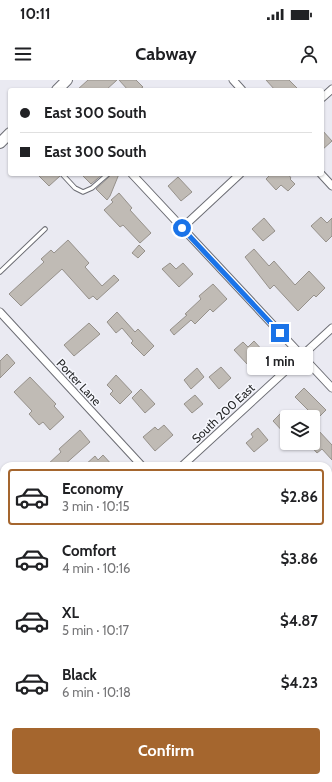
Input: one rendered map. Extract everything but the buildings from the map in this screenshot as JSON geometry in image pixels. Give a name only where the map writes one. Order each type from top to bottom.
[{"type":"main road","points":[[59,88],[67,80]]},
{"type":"main road","points":[[0,143],[8,135]]},
{"type":"street","points":[[233,80],[240,88]]},
{"type":"street","points":[[324,96],[332,89]]},
{"type":"street","points":[[134,176],[332,388]]},
{"type":"street","points":[[182,228],[238,176]]},
{"type":"street","points":[[323,176],[332,186]]},
{"type":"street","name":"Porter Lane","points":[[0,312],[138,462]]},
{"type":"street","name":"South 200 East","points":[[186,462],[332,328]]},
{"type":"lane","points":[[64,176],[75,188],[83,192],[88,191],[106,176]]},
{"type":"lane","points":[[0,272],[45,230]]},
{"type":"route","points":[[182,228],[280,333]]}]
